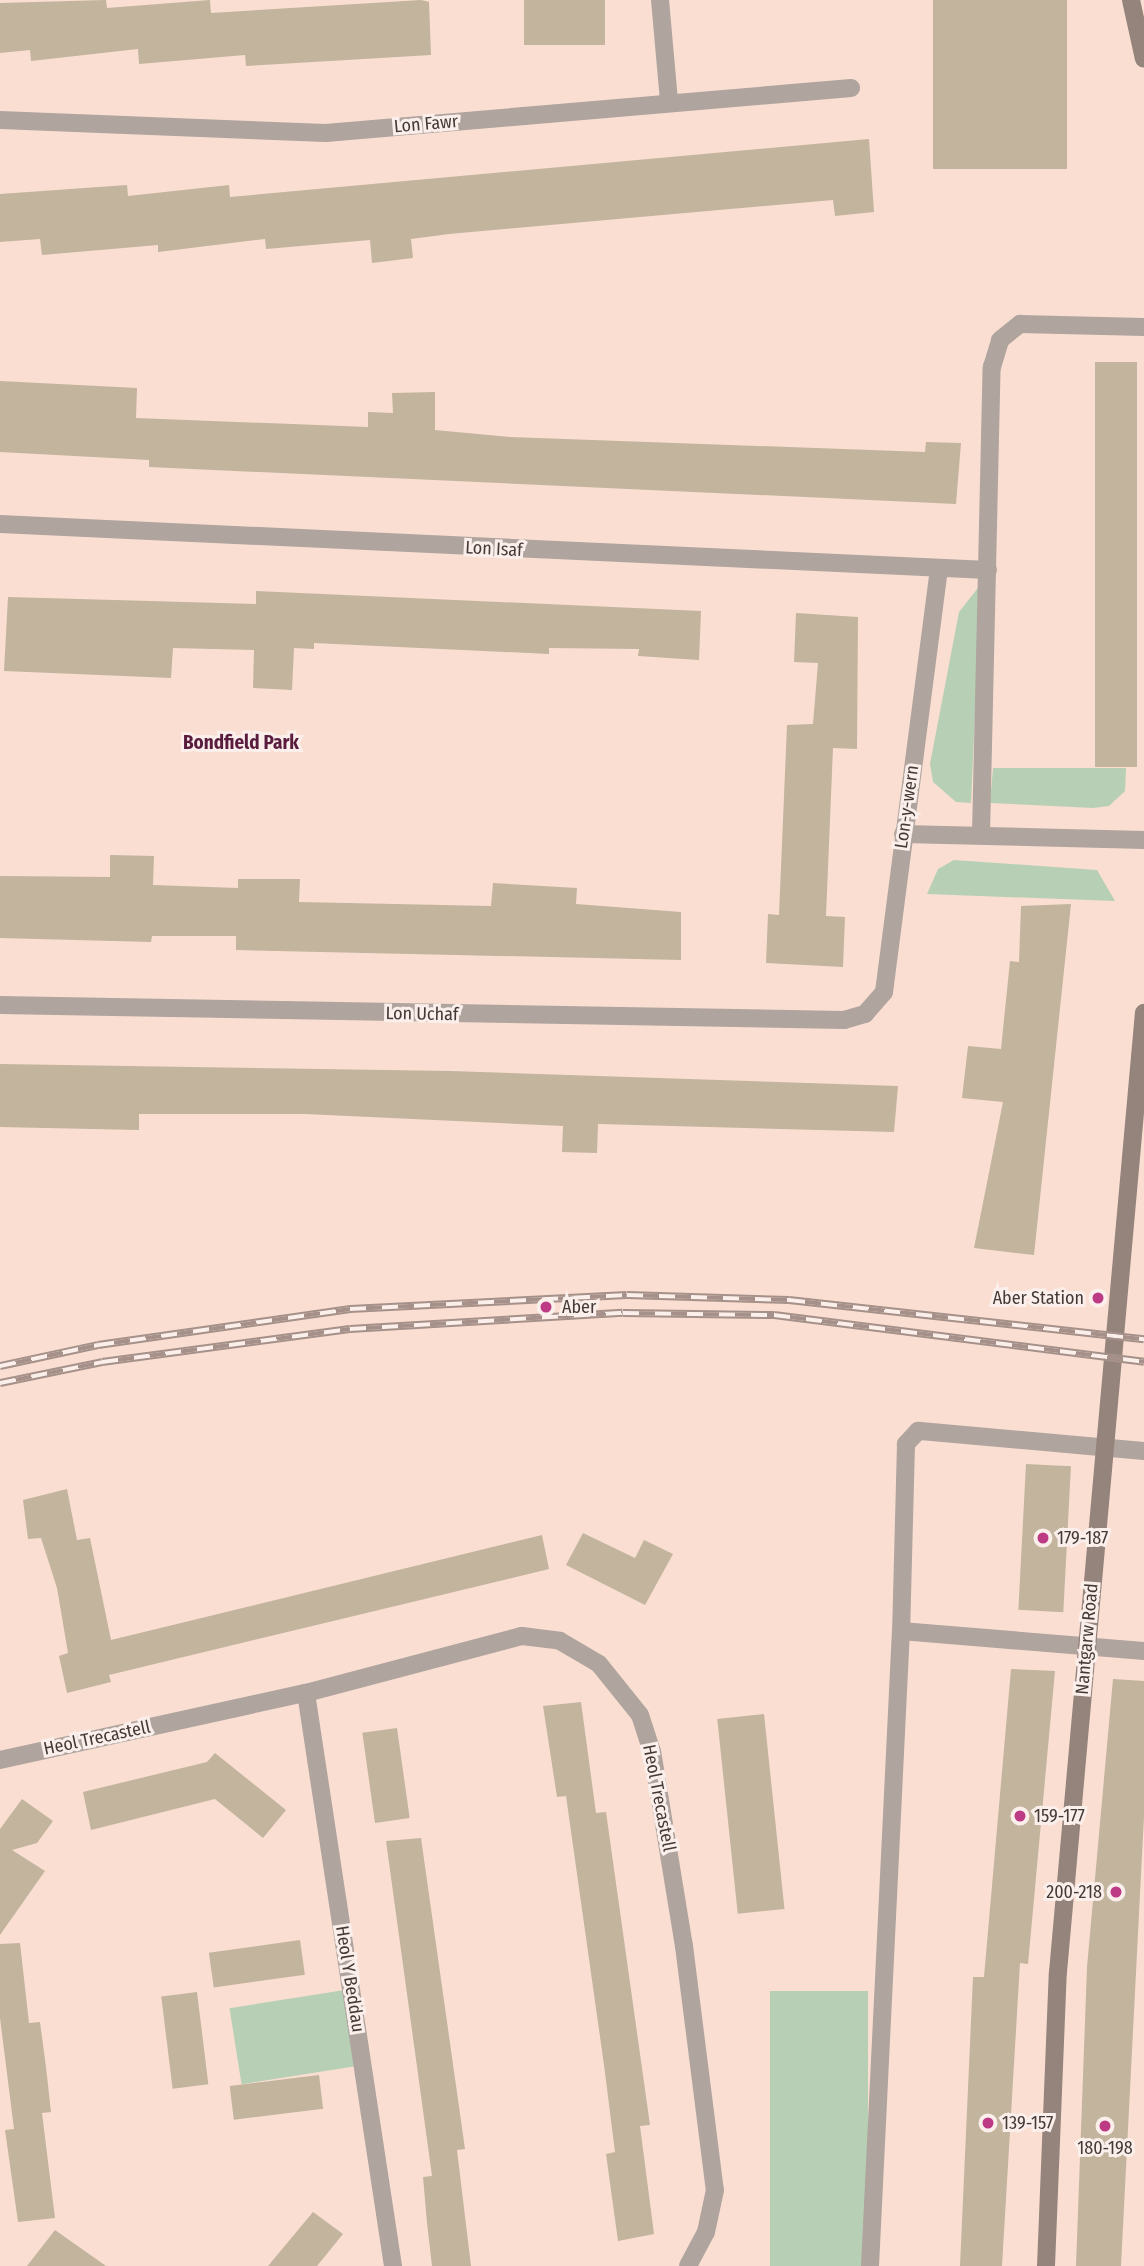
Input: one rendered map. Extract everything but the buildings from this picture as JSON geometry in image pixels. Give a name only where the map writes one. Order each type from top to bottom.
[{"type":"main road","points":[[1131,0],[1143,49]]},
{"type":"main road","name":"Nantgarw Road","points":[[1046,2266],[1058,1972],[1102,1448],[1140,1102],[1144,1013]]},
{"type":"street","points":[[660,0],[669,101]]},
{"type":"street","name":"Lon Fawr","points":[[0,120],[326,133],[669,101],[851,88]]},
{"type":"street","points":[[981,834],[992,367],[1000,340],[1020,324],[1144,327]]},
{"type":"street","name":"Lon Isaf","points":[[0,524],[939,571],[988,570]]},
{"type":"street","name":"Lon-y-wern","points":[[844,1020],[877,1006],[884,992],[939,571]]},
{"type":"street","points":[[903,834],[1144,840]]},
{"type":"street","name":"Lon Uchaf","points":[[0,1005],[844,1020]]},
{"type":"street","points":[[870,2266],[901,1631],[905,1444],[918,1431],[1144,1451]]},
{"type":"street","points":[[901,1631],[1144,1651]]},
{"type":"street","name":"Heol Trecastell","points":[[0,1760],[306,1693],[522,1636],[560,1641],[599,1664],[640,1716],[652,1751],[684,1947],[715,2190],[706,2232],[688,2266]]},
{"type":"street","name":"Heol Y Beddau","points":[[306,1693],[393,2266]]},
{"type":"green space","points":[[981,584],[971,803],[956,802],[933,782],[930,764],[959,612]]},
{"type":"green space","points":[[993,768],[1126,768],[1125,791],[1109,806],[1093,808],[990,803]]},
{"type":"green space","points":[[954,860],[1097,870],[1115,901],[927,894],[938,869]]},
{"type":"green space","points":[[351,1989],[363,2065],[242,2084],[230,2008]]},
{"type":"green space","points":[[770,1991],[868,1991],[868,2266],[770,2266]]},
{"type":"railway","points":[[0,1366],[98,1345],[350,1309],[627,1295],[789,1300],[1144,1339]]},
{"type":"railway","points":[[0,1383],[102,1362],[350,1329],[623,1313],[774,1315],[1144,1362]]},
{"type":"place","name":"Aber Station","points":[[1098,1298]]},
{"type":"place","name":"Aber","points":[[546,1307]]},
{"type":"place","name":"179-187","points":[[1043,1538]]},
{"type":"place","name":"159-177","points":[[1020,1816]]},
{"type":"place","name":"200-218","points":[[1116,1892]]},
{"type":"place","name":"139-157","points":[[988,2123]]},
{"type":"place","name":"180-198","points":[[1105,2126]]},
{"type":"district","name":"Bondfield Park","points":[[241,743]]}]
